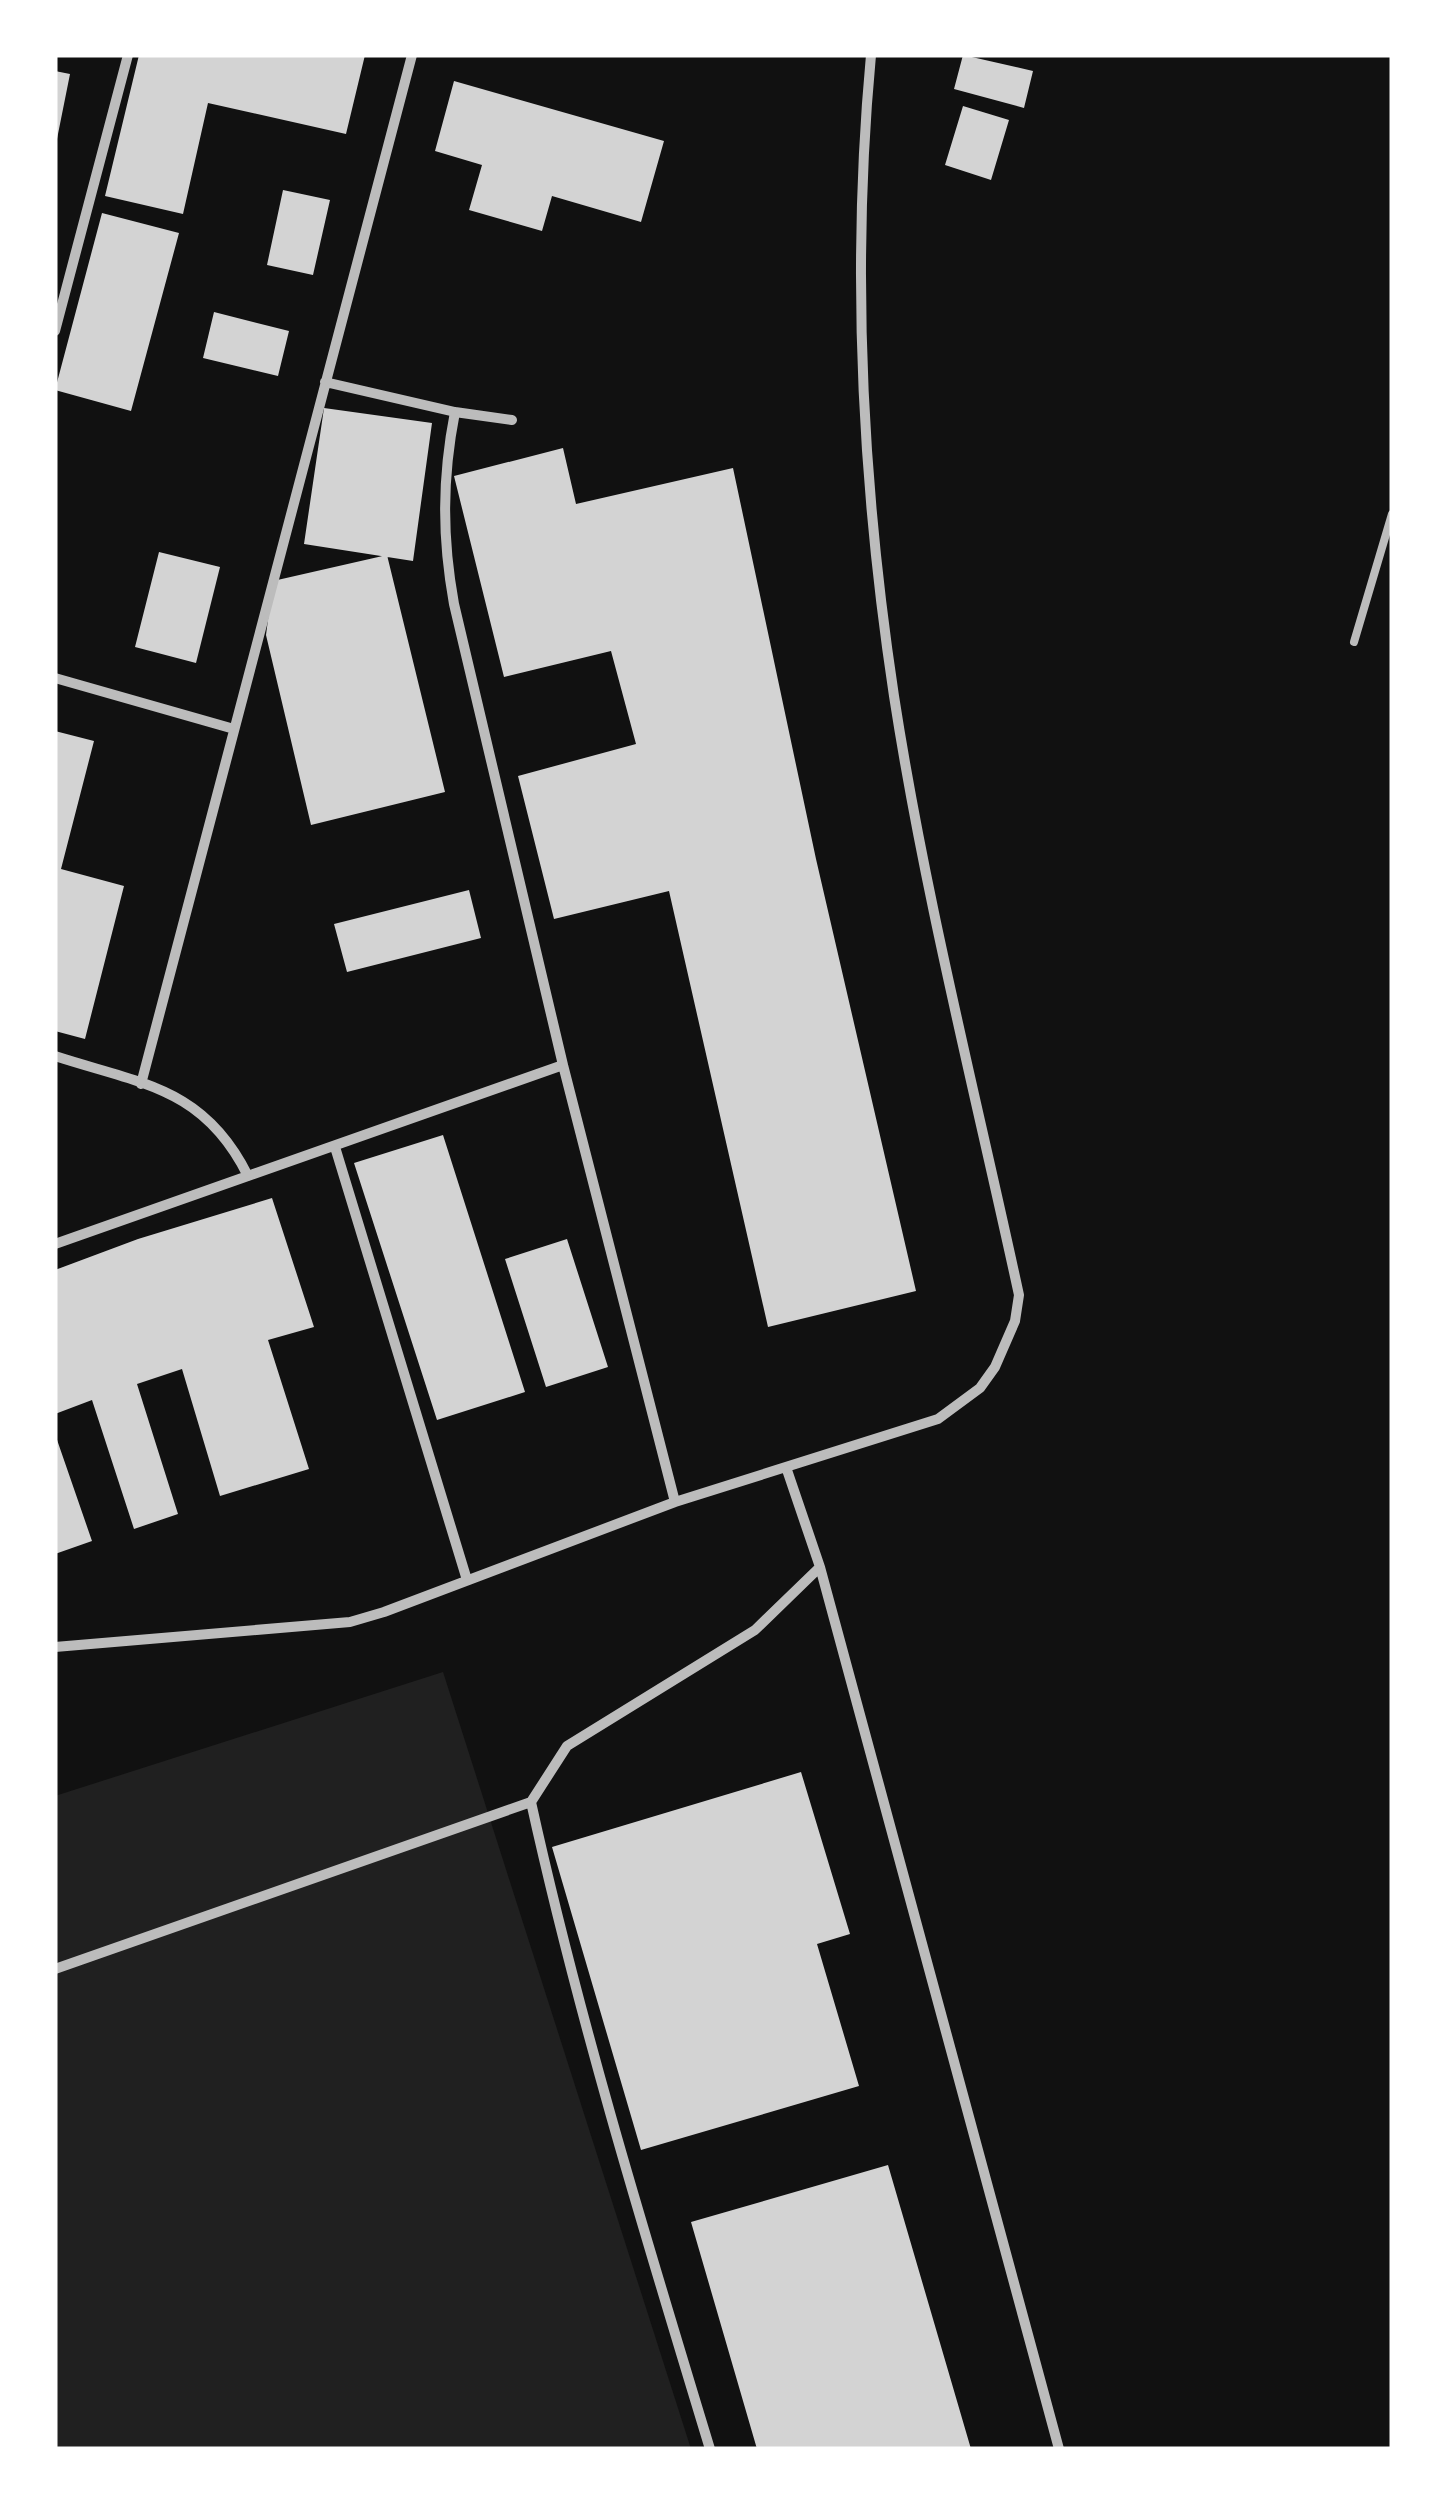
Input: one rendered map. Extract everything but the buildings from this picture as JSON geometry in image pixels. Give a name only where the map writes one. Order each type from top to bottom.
[{"type":"street","points":[[55,332],[128,55]]},
{"type":"street","points":[[141,1084],[412,55]]},
{"type":"street","points":[[55,1647],[350,1622],[675,1502],[938,1419],[960,1406],[995,1367],[1015,1320],[1019,1295],[916,822],[878,571],[866,444],[860,300],[860,215],[871,55]]},
{"type":"street","points":[[325,382],[455,412],[512,420]]},
{"type":"street","points":[[455,412],[445,460],[445,556],[563,1065],[675,1502]]},
{"type":"street","points":[[55,678],[234,728]]},
{"type":"street","points":[[55,1056],[184,1101],[203,1115],[235,1150],[248,1176]]},
{"type":"street","points":[[55,1244],[563,1065]]},
{"type":"street","points":[[336,1147],[467,1580]]},
{"type":"street","points":[[786,1467],[820,1567],[1059,2449]]},
{"type":"street","points":[[55,1969],[532,1802],[567,1746],[755,1630],[820,1567]]},
{"type":"street","points":[[532,1802],[553,1901],[710,2449]]},
{"type":"lane","points":[[1354,642],[1392,514]]},
{"type":"shaded area","points":[[443,1672],[691,2449],[55,2449],[55,1796]]}]
